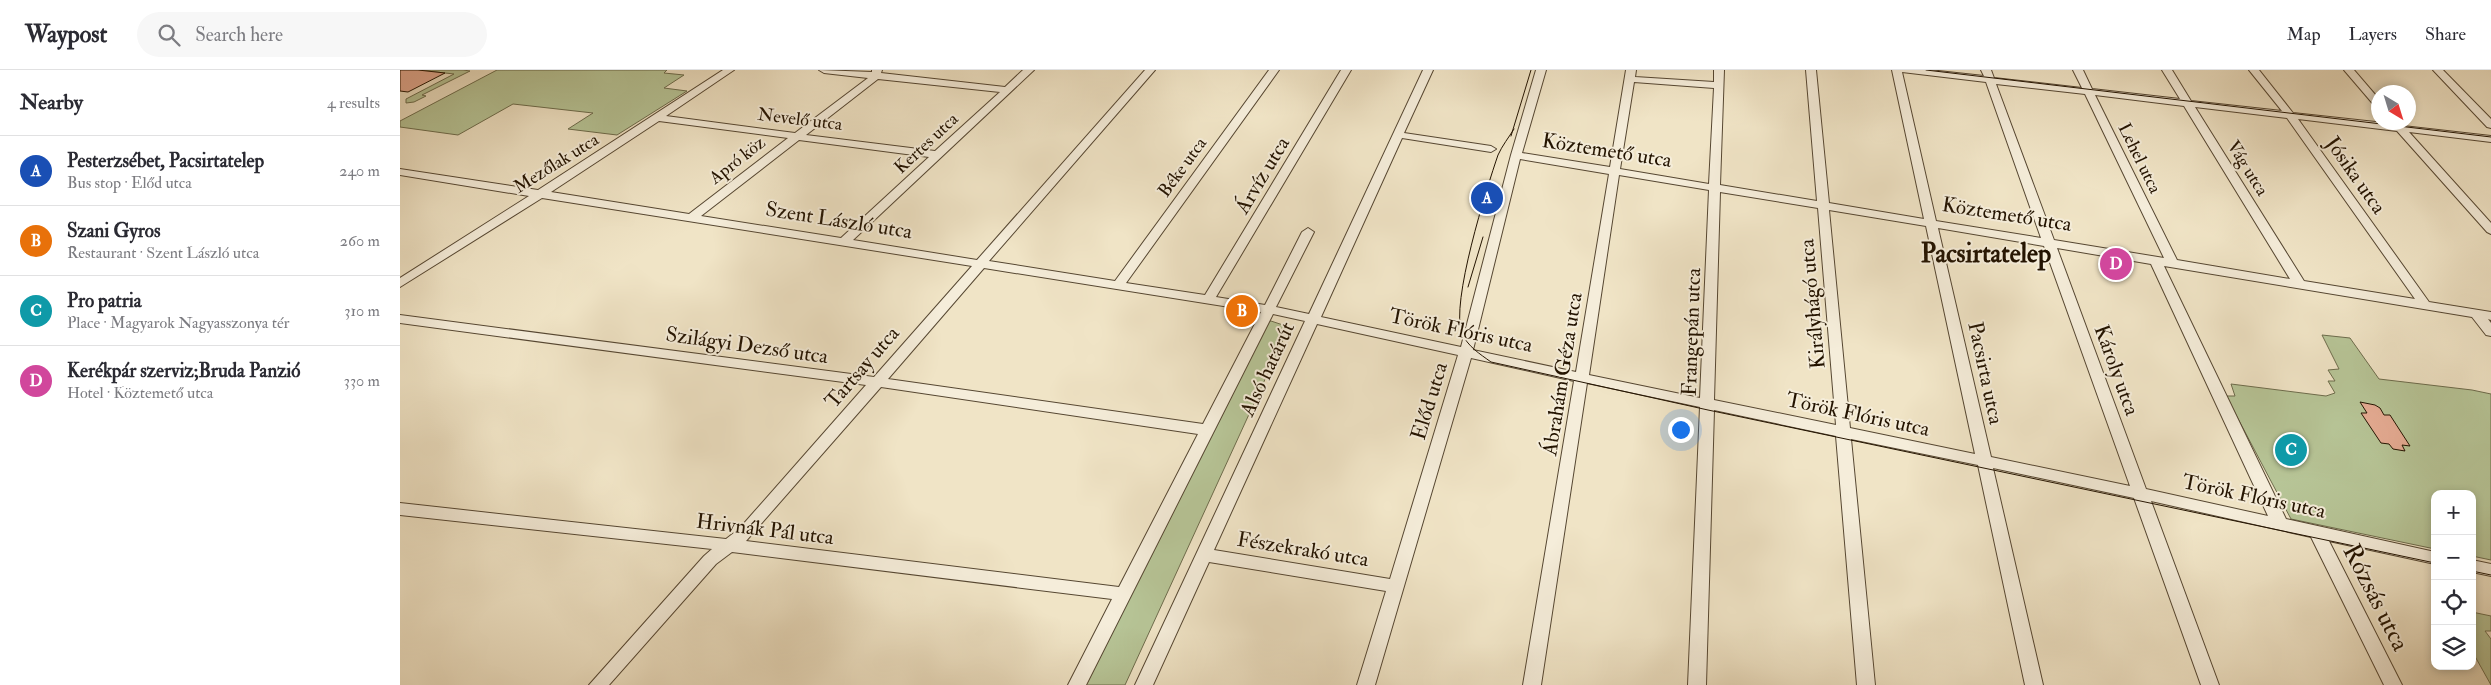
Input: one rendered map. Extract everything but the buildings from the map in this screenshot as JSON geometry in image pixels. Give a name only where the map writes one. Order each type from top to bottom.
[{"type":"street","name":"Mezőlak utca","points":[[400,284],[729,70]]},
{"type":"street","points":[[824,70],[876,73],[936,83],[1007,90]]},
{"type":"street","points":[[935,70],[936,83]]},
{"type":"street","name":"Kertes utca","points":[[845,242],[1029,70]]},
{"type":"street","name":"Tartsay utca","points":[[598,685],[710,560],[745,533],[1150,70]]},
{"type":"street","name":"Béke utca","points":[[1119,284],[1274,70]]},
{"type":"street","name":"Árvíz utca","points":[[1209,299],[1346,70]]},
{"type":"street","name":"Alsó határút","points":[[1144,685],[1428,70]]},
{"type":"street","name":"Előd utca","points":[[1366,685],[1394,586],[1466,352],[1516,155],[1541,70]]},
{"type":"street","name":"Frangepán utca","points":[[1697,685],[1719,70]]},
{"type":"street","name":"Királyhágó utca","points":[[1811,70],[1866,685]]},
{"type":"street","name":"Pacsirta utca","points":[[1897,70],[2034,685]]},
{"type":"street","points":[[1905,70],[1988,75],[2089,92],[2371,122]]},
{"type":"street","name":"Lehel utca","points":[[2078,70],[2171,262]]},
{"type":"street","name":"Vág utca","points":[[2167,70],[2299,283]]},
{"type":"street","name":"Jósika utca","points":[[2254,70],[2290,115],[2425,304]]},
{"type":"street","points":[[2349,70],[2371,95]]},
{"type":"street","points":[[2438,70],[2491,125]]},
{"type":"street","name":"Apró köz","points":[[692,217],[876,73]]},
{"type":"street","points":[[1630,74],[1719,85]]},
{"type":"street","name":"Ábrahám Géza utca","points":[[1532,685],[1630,74]]},
{"type":"street","name":"Károly utca","points":[[1988,75],[2210,685]]},
{"type":"street","name":"Nevelő utca","points":[[656,118],[939,155]]},
{"type":"street","points":[[2416,128],[2491,139]]},
{"type":"street","points":[[2402,130],[2491,230]]},
{"type":"street","points":[[1399,135],[1491,149]]},
{"type":"street","name":"Köztemető utca","points":[[1516,155],[2048,241],[2491,316]]},
{"type":"street","name":"Szent László utca","points":[[400,172],[1270,309]]},
{"type":"street","name":"Alsó határút","points":[[1077,685],[1308,232]]},
{"type":"street","points":[[2155,259],[2280,524]]},
{"type":"street","name":"Török Flóris utca","points":[[1270,309],[1582,378],[2142,494],[2431,557]]},
{"type":"street","points":[[2476,313],[2491,332]]},
{"type":"street","name":"Szilágyi Dezső utca","points":[[400,319],[877,382],[1207,430]]},
{"type":"street","name":"Hrivnák Pál utca","points":[[400,509],[729,545],[1124,594]]},
{"type":"street","name":"Rózsás utca","points":[[2316,532],[2393,685]]},
{"type":"street","name":"Fészekrakó utca","points":[[1204,555],[1394,586]]},
{"type":"street","points":[[2476,567],[2491,570]]},
{"type":"green space","points":[[418,70],[470,71],[422,95],[426,96],[414,102],[406,103],[406,99],[454,74]]},
{"type":"green space","points":[[497,70],[667,70],[664,73],[684,75],[664,88],[687,91],[617,135],[568,129],[593,113],[513,104],[458,135],[400,127],[400,121]]},
{"type":"green space","points":[[1271,321],[1289,327],[1125,685],[1081,685],[1263,323]]},
{"type":"green space","points":[[2322,335],[2350,338],[2379,379],[2491,394],[2491,560],[2476,557],[2476,490],[2431,490],[2431,548],[2291,519],[2226,396],[2235,396],[2231,384],[2326,396],[2335,393],[2328,381],[2335,381],[2328,370],[2339,369]]},
{"type":"green space","points":[[2476,613],[2491,616],[2491,631],[2485,631],[2491,639],[2491,685],[2476,658]]},
{"type":"tram line","points":[[1512,132],[1531,70]]},
{"type":"tram line","points":[[1926,70],[2491,137]]},
{"type":"tram line","points":[[1511,136],[1512,132]]},
{"type":"tram line","points":[[1512,132],[1498,155],[1493,171],[1471,245],[1461,297],[1460,318],[1464,338],[1470,346],[1491,362],[1708,410],[2431,562]]},
{"type":"tram line","points":[[1468,287],[1483,237]]},
{"type":"tram line","points":[[2476,572],[2491,575]]},
{"type":"place","name":"Pesterzsébet, Pacsirtatelep","points":[[1487,198]]},
{"type":"place","name":"Kerékpár szerviz;Bruda Panzió","points":[[2116,264]]},
{"type":"place","name":"Szani Gyros","points":[[1242,311]]},
{"type":"place","name":"Pro patria","points":[[2291,450]]},
{"type":"district","name":"Pacsirtatelep","points":[[1986,253]]}]
